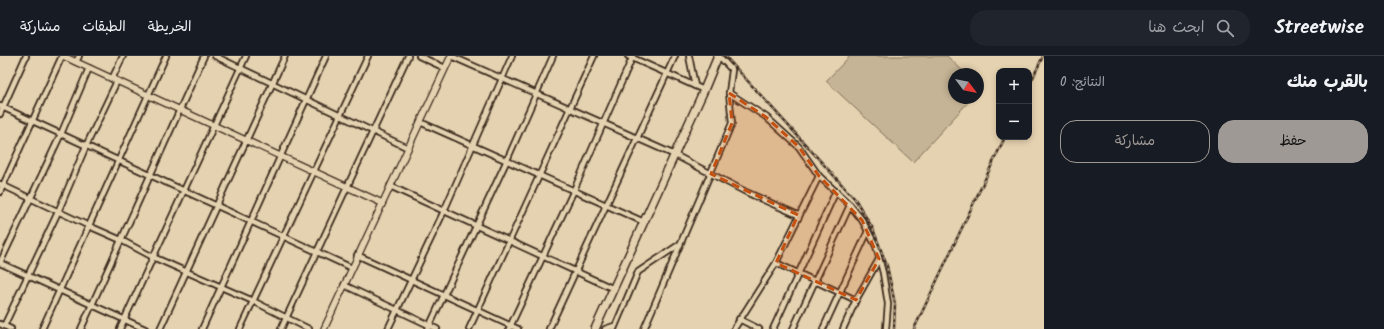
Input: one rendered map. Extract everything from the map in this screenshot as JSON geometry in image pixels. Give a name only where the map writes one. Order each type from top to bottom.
[{"type":"main road","points":[[595,329],[675,155],[718,56]]},
{"type":"street","points":[[0,114],[1,106],[26,56]]},
{"type":"street","points":[[0,192],[1,185],[63,56],[382,203]]},
{"type":"street","points":[[76,62],[79,56]]},
{"type":"street","points":[[11,329],[2,325],[58,212],[115,80],[122,56]]},
{"type":"street","points":[[42,329],[166,56]]},
{"type":"street","points":[[81,329],[204,56]]},
{"type":"street","points":[[215,56],[408,148]]},
{"type":"street","points":[[120,329],[246,56]]},
{"type":"street","points":[[160,329],[285,56]]},
{"type":"street","points":[[202,329],[326,56]]},
{"type":"street","points":[[240,329],[368,56]]},
{"type":"street","points":[[281,329],[408,56]]},
{"type":"street","points":[[419,56],[445,68]]},
{"type":"street","points":[[324,329],[357,255],[451,56],[675,155],[748,193],[798,215]]},
{"type":"street","points":[[388,329],[444,211],[512,56]]},
{"type":"street","points":[[429,327],[507,160],[553,56]]},
{"type":"street","points":[[469,329],[594,56]]},
{"type":"street","points":[[549,329],[675,56]]},
{"type":"street","points":[[689,56],[695,86]]},
{"type":"street","points":[[644,329],[732,123],[729,93],[732,70],[718,56]]},
{"type":"street","points":[[509,327],[574,190],[632,57],[704,90]]},
{"type":"street","points":[[89,68],[61,134],[0,263],[146,329]]},
{"type":"street","points":[[729,93],[766,117],[799,147],[819,176],[850,205],[862,220],[876,246],[879,259],[888,304],[886,329]]},
{"type":"street","points":[[1,106],[352,268]]},
{"type":"street","points":[[420,122],[644,222]]},
{"type":"street","points":[[734,329],[776,263],[798,215],[819,176]]},
{"type":"street","points":[[1,185],[121,240],[153,257],[253,301],[309,329]]},
{"type":"street","points":[[390,186],[614,289]]},
{"type":"street","points":[[773,329],[836,191]]},
{"type":"street","points":[[793,329],[850,205]]},
{"type":"street","points":[[823,329],[868,231]]},
{"type":"street","points":[[605,329],[614,328],[638,272],[681,243]]},
{"type":"street","points":[[357,255],[478,310],[509,327],[518,329]]},
{"type":"street","points":[[843,329],[856,300],[879,259]]},
{"type":"street","points":[[776,263],[856,300]]},
{"type":"street","points":[[344,285],[429,327],[436,329]]},
{"type":"street","points":[[739,319],[759,329]]},
{"type":"highlighted area","points":[[729,93],[766,117],[799,147],[819,176],[862,220],[879,259],[856,300],[776,263],[798,215],[711,174],[732,123]]},
{"type":"shaded area","points":[[850,56],[947,56],[960,68],[948,68],[948,104],[966,104],[913,162],[826,81]]},
{"type":"railway","points":[[725,56],[855,199],[873,229],[887,266],[895,304],[894,329]]},
{"type":"railway","points":[[1032,80],[1043,56]]},
{"type":"railway","points":[[914,329],[1004,140]]}]
